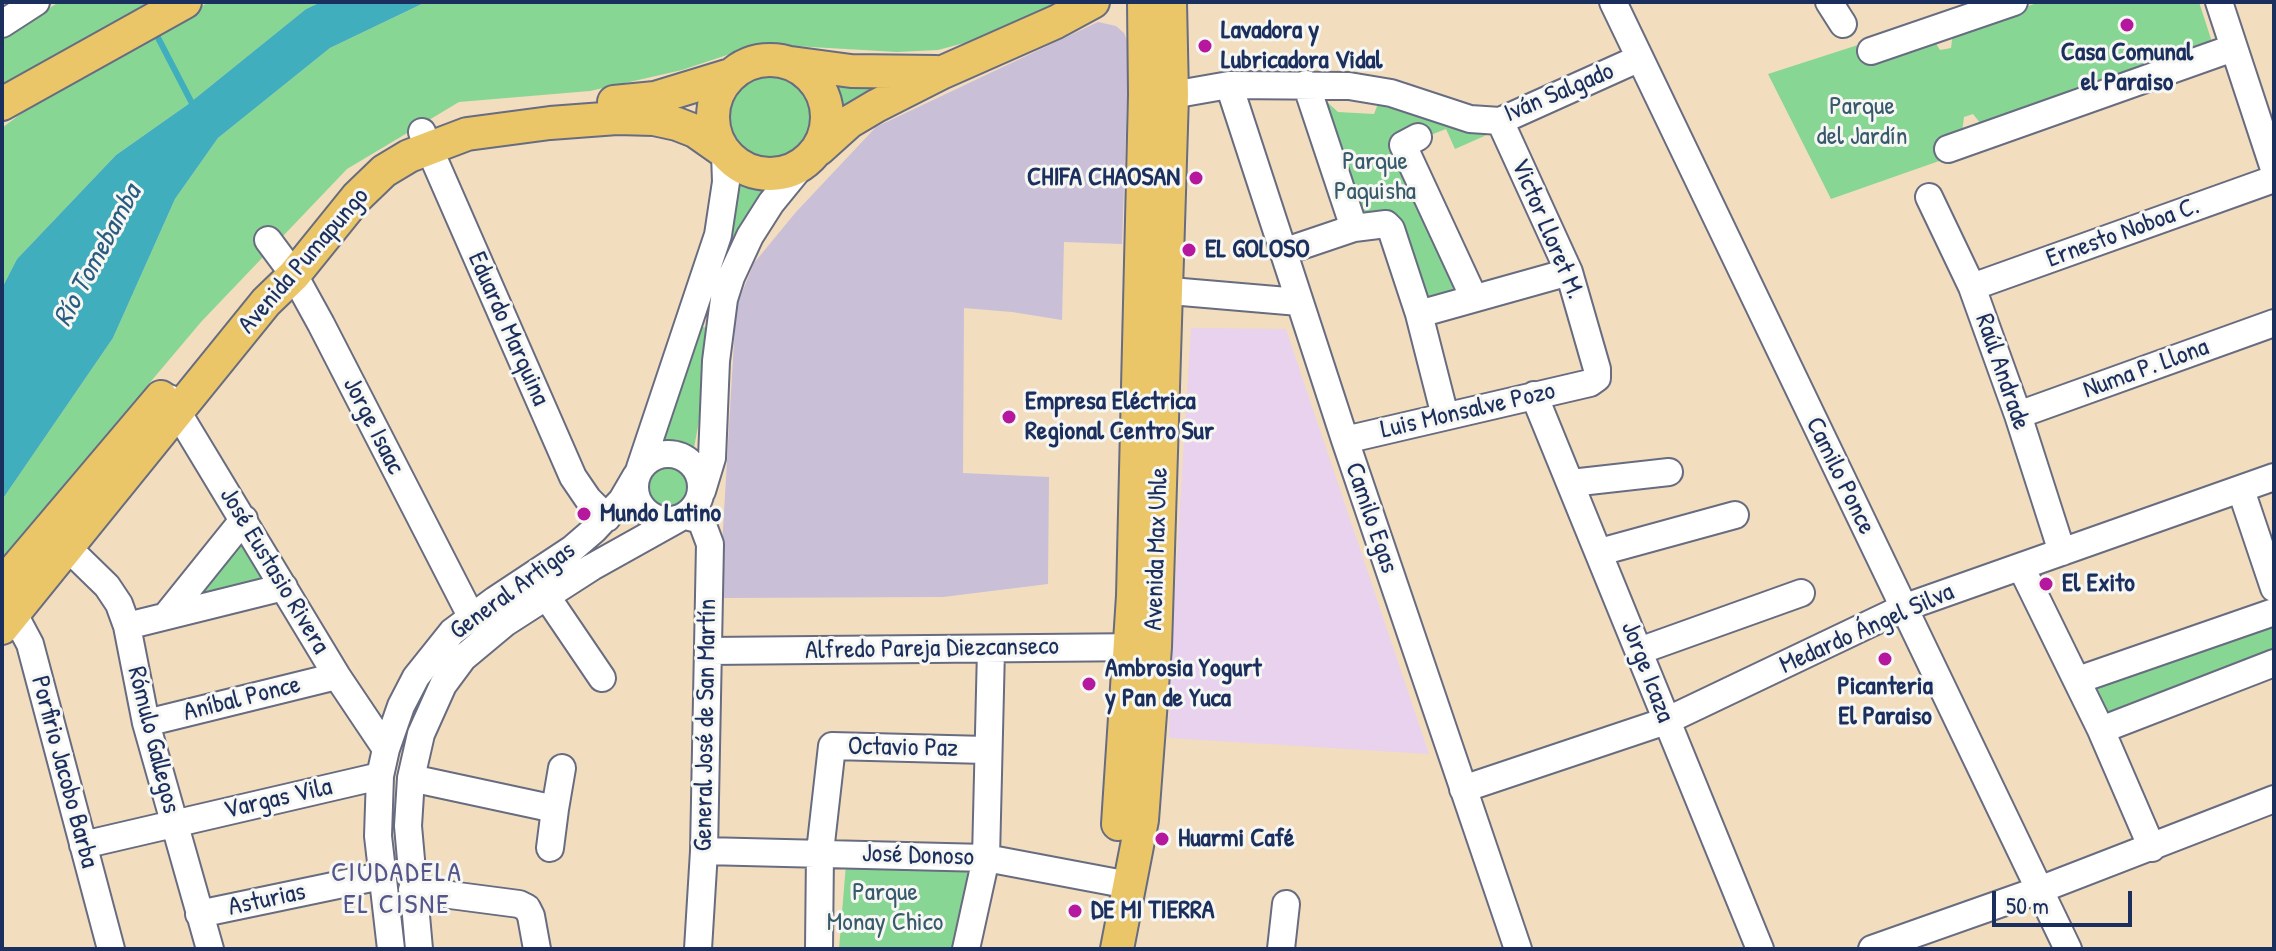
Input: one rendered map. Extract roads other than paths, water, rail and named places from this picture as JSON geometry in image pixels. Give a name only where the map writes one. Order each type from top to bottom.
[{"type":"main road","name":"Avenida Max Uhle","points":[[1144,2],[1159,95]]},
{"type":"main road","name":"Avenida Max Uhle","points":[[1117,949],[1120,814],[1143,646],[1159,95],[1170,2]]},
{"type":"main road","points":[[2,104],[182,4]]},
{"type":"main road","points":[[943,72],[851,71],[759,61],[727,76],[713,111],[713,130],[724,152],[735,163],[765,174],[790,171],[807,161],[849,122],[943,72],[1012,43],[1086,5]]},
{"type":"main road","points":[[786,62],[812,78],[822,92],[827,108],[827,125],[822,141],[807,161]]},
{"type":"main road","name":"Avenida Pumapungo","points":[[5,608],[171,401],[266,302],[281,258],[425,140],[461,118],[655,98],[727,76]]},
{"type":"main road","name":"Avenida Pumapungo","points":[[425,140],[550,123],[617,118],[654,119],[695,131],[724,152]]},
{"type":"main road","name":"Avenida Pumapungo","points":[[5,608],[68,548],[171,401]]},
{"type":"main road","name":"Avenida Max Uhle","points":[[1096,949],[1119,883]]},
{"type":"street","points":[[2,24],[36,2]]},
{"type":"street","name":"Camilo Ponce","points":[[1613,2],[2068,949]]},
{"type":"street","points":[[1871,51],[2014,2]]},
{"type":"street","points":[[2219,2],[2274,169]]},
{"type":"street","points":[[1948,149],[2233,48]]},
{"type":"street","name":"Iván Salgado","points":[[1159,95],[1229,85],[1349,86],[1391,93],[1470,119],[1500,121],[1640,58]]},
{"type":"street","points":[[1306,84],[1354,228]]},
{"type":"street","name":"Camilo Egas","points":[[1229,85],[1345,440],[1518,949]]},
{"type":"street","name":"Victor Lloret M.","points":[[1500,121],[1569,272],[1597,369],[1597,378],[1590,383]]},
{"type":"street","points":[[1418,137],[1403,145],[1474,298]]},
{"type":"street","name":"Eduardo Marquina","points":[[425,140],[573,477],[588,499],[607,518]]},
{"type":"street","name":"General Artigas","points":[[391,949],[381,876],[378,809],[386,749],[401,706],[416,677],[452,632],[572,549],[622,500],[638,472],[718,235],[726,182],[724,152]]},
{"type":"street","name":"General Artigas","points":[[419,949],[408,826],[411,778],[428,715],[443,685],[463,658],[505,623],[696,505],[712,458],[716,361],[724,299],[731,277],[741,251],[760,220],[807,161]]},
{"type":"street","name":"Ernesto Noboa C.","points":[[1972,287],[2274,179]]},
{"type":"street","name":"Raúl Andrade","points":[[1929,197],[1972,287],[2062,552]]},
{"type":"street","points":[[1283,252],[1354,228],[1381,223],[1391,229],[1419,314],[1445,416]]},
{"type":"street","name":"Jorge Isaac","points":[[281,258],[471,616]]},
{"type":"street","points":[[1419,314],[1569,272]]},
{"type":"street","points":[[1152,290],[1299,302]]},
{"type":"street","name":"Numa P. Llona","points":[[2018,415],[2274,323]]},
{"type":"street","name":"Luis Monsalve Pozo","points":[[1345,440],[1590,383]]},
{"type":"street","name":"Jorge Icaza","points":[[1534,395],[1760,949]]},
{"type":"street","name":"José Eustasio Rivera","points":[[171,401],[337,676],[386,749]]},
{"type":"street","points":[[681,517],[660,519],[644,510],[635,494],[638,472],[654,456],[680,455],[699,473],[702,491]]},
{"type":"street","points":[[1571,483],[1669,472]]},
{"type":"street","name":"Medardo Ángel Silva","points":[[1463,789],[1666,721],[1903,608],[2274,477]]},
{"type":"street","points":[[2241,490],[2274,588]]},
{"type":"street","points":[[1600,552],[1735,515]]},
{"type":"street","name":"General José de San Martín","points":[[681,517],[701,520],[710,544],[704,851],[698,949]]},
{"type":"street","points":[[166,616],[244,519]]},
{"type":"street","name":"Rómulo Gallegos","points":[[68,548],[107,586],[119,604],[127,626],[146,723],[210,949]]},
{"type":"street","points":[[2021,567],[2078,680],[2152,848]]},
{"type":"street","points":[[127,626],[284,587]]},
{"type":"street","points":[[1639,651],[1801,593]]},
{"type":"street","points":[[547,597],[602,678]]},
{"type":"street","name":"Porfirio Jacobo Barba","points":[[5,608],[30,644],[111,949]]},
{"type":"street","points":[[2078,680],[2274,612]]},
{"type":"street","name":"Alfredo Pareja Diezcanseco","points":[[708,651],[1143,646]]},
{"type":"street","points":[[966,949],[986,858],[986,750],[991,649]]},
{"type":"street","points":[[2101,730],[2274,663]]},
{"type":"street","name":"Aníbal Ponce","points":[[146,723],[337,676]]},
{"type":"street","name":"Octavio Paz","points":[[819,949],[820,852],[832,746],[986,750]]},
{"type":"street","points":[[550,848],[562,768]]},
{"type":"street","name":"Vargas Vila","points":[[83,845],[380,776]]},
{"type":"street","points":[[411,778],[555,809]]},
{"type":"street","points":[[1872,949],[1930,940],[2039,890],[2274,799]]},
{"type":"street","name":"José Donoso","points":[[704,851],[986,858],[1119,883]]},
{"type":"street","name":"Asturias","points":[[199,914],[381,876]]},
{"type":"street","points":[[412,890],[519,904],[527,908],[531,916],[537,949]]},
{"type":"street","points":[[1281,949],[1286,904]]},
{"type":"water","name":"Río Tomebamba","points":[[321,2],[426,2],[330,48],[218,138],[175,199],[113,338],[2,500],[2,288],[17,259],[116,155],[187,105],[306,9]]},
{"type":"waterway","points":[[154,30],[195,109]]},
{"type":"place","name":"Casa Comunal el Paraiso","points":[[2127,25]]},
{"type":"place","name":"Lavadora y Lubricadora Vidal","points":[[1205,46]]},
{"type":"place","name":"CHIFA CHAOSAN","points":[[1196,178]]},
{"type":"place","name":"EL GOLOSO","points":[[1189,250]]},
{"type":"place","name":"Empresa Eléctrica Regional Centro Sur","points":[[1009,417]]},
{"type":"place","name":"Mundo Latino","points":[[584,514]]},
{"type":"place","name":"El Exito","points":[[2046,584]]},
{"type":"place","name":"Picanteria El Paraiso","points":[[1885,659]]},
{"type":"place","name":"Ambrosia Yogurt y Pan de Yuca","points":[[1089,684]]},
{"type":"place","name":"Huarmi Café","points":[[1162,839]]},
{"type":"place","name":"DE MI TIERRA","points":[[1075,911]]},
{"type":"district","name":"CIUDADELA EL CISNE","points":[[397,890]]},
{"type":"park label","name":"Parque del Jardín","points":[[1862,122]]},
{"type":"park label","name":"Parque Paquisha","points":[[1375,177]]},
{"type":"park label","name":"Parque Monay Chico","points":[[885,908]]}]
